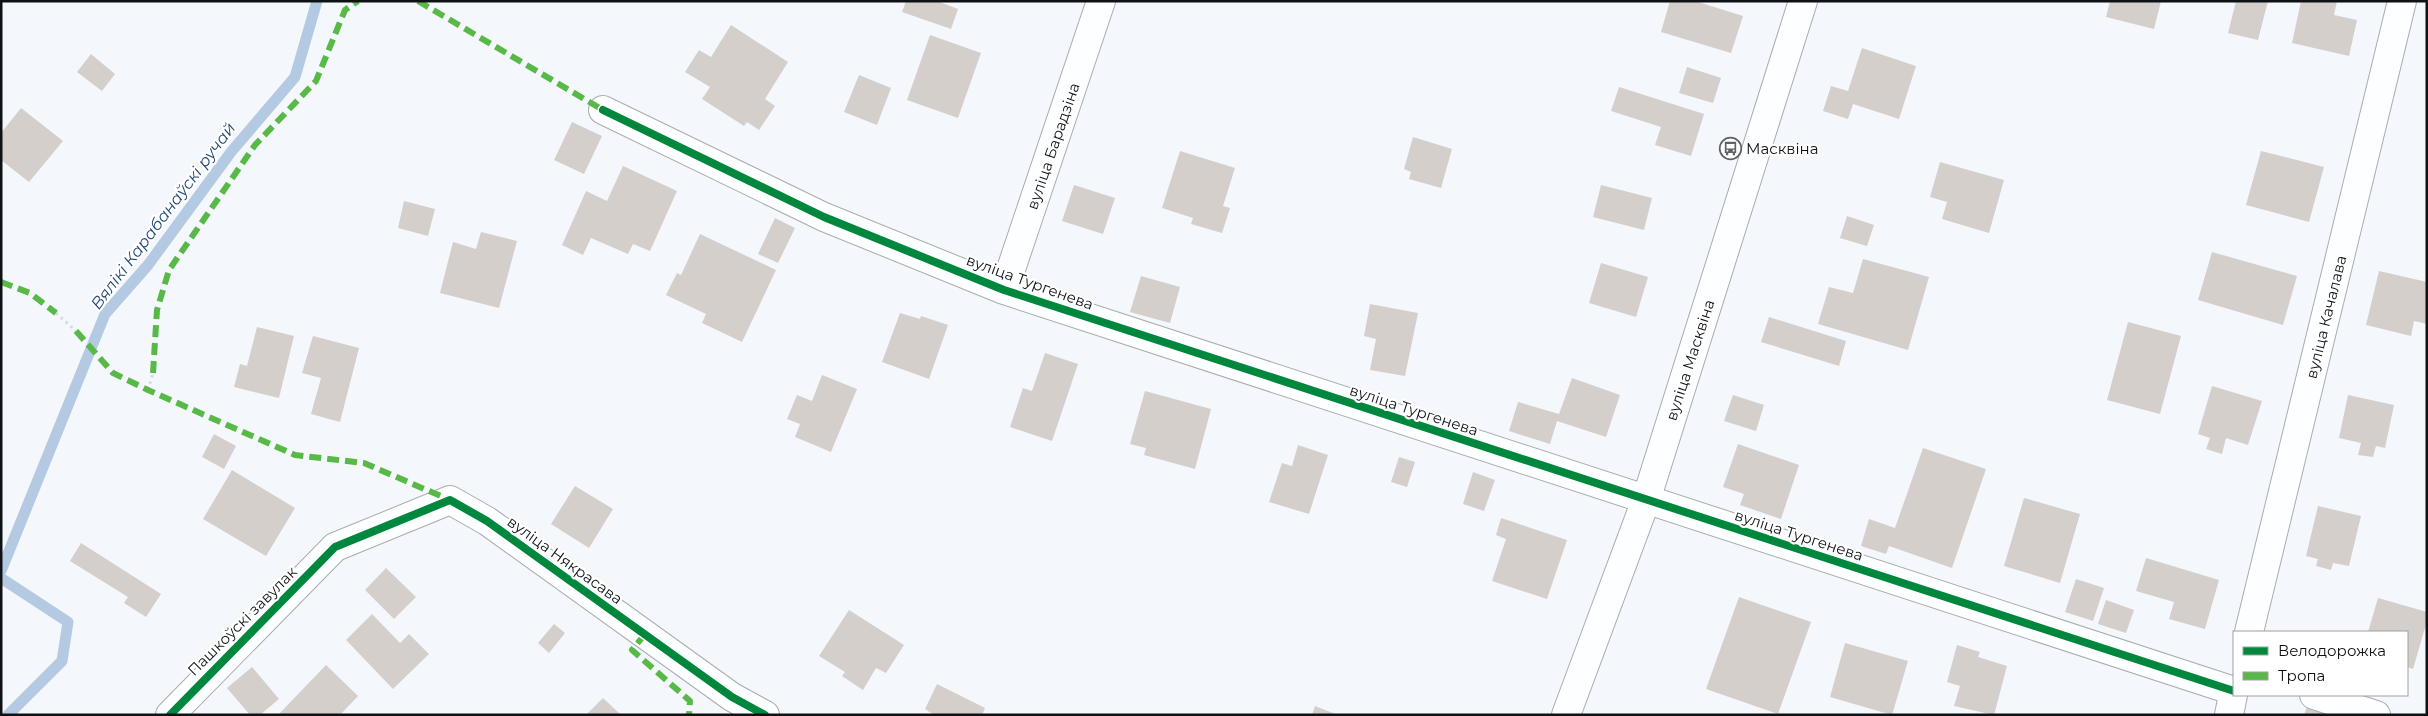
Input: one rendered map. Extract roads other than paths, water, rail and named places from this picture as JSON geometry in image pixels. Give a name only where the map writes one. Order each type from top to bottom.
[{"type":"street","name":"вуліца Барадзіна","points":[[1004,290],[1101,1]]},
{"type":"street","name":"вуліца Масквіна","points":[[1566,715],[1646,500],[1804,1]]},
{"type":"street","name":"вуліца Качалава","points":[[2250,631],[2402,1]]},
{"type":"street","name":"вуліца Тургенева","points":[[603,110],[824,217],[1004,290],[2233,690]]},
{"type":"street","name":"вуліца Някрасава","points":[[335,547],[450,500],[487,521],[732,697],[765,715]]},
{"type":"street","name":"Пашкоўскі завулак","points":[[170,715],[335,547]]},
{"type":"street","points":[[2228,715],[2233,694]]},
{"type":"street","points":[[2317,696],[2376,715]]},
{"type":"waterway","name":"Вялікі Карабанаўскі ручай","points":[[1,571],[105,314],[148,265],[231,152],[295,77],[317,1]]},
{"type":"waterway","name":"Вялікі Карабанаўскі ручай","points":[[1,578],[68,622],[62,661],[8,715]]},
{"type":"place","name":"Масквіна","points":[[1730,148]]}]
